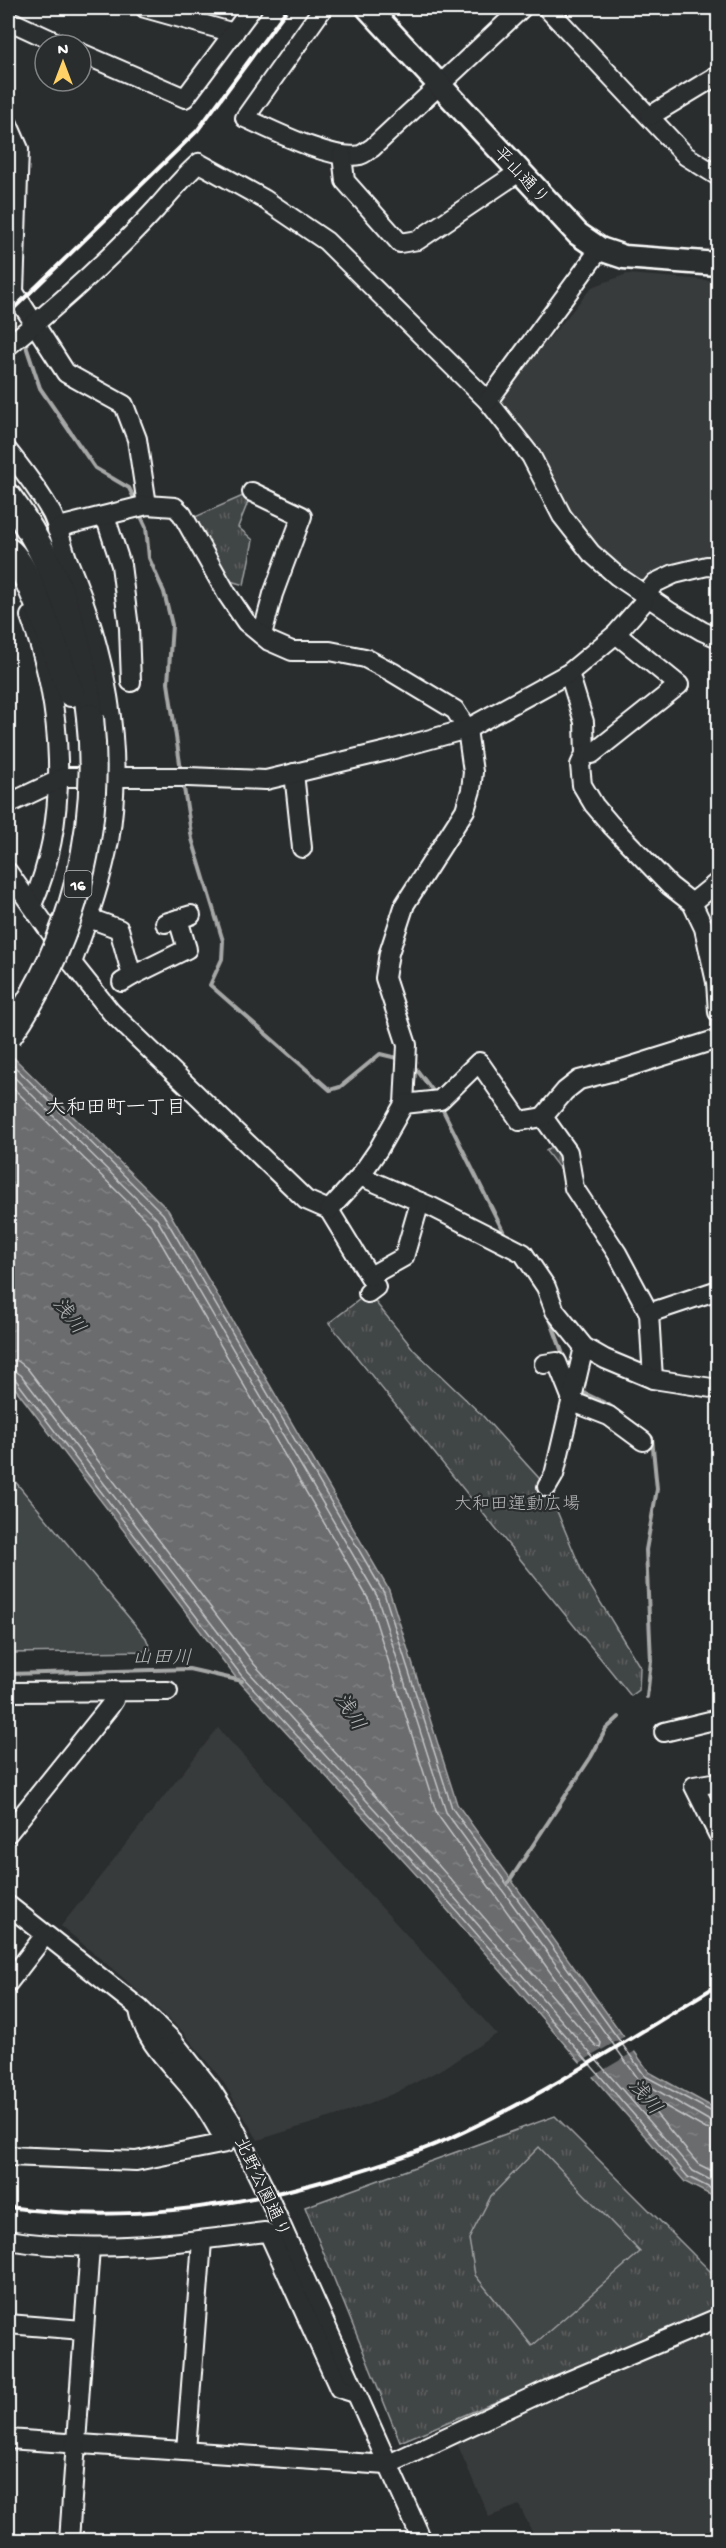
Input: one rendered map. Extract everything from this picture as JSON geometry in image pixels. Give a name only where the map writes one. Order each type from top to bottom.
[{"type":"highway","name":"16","points":[[8,497],[45,534],[51,571],[72,625],[86,681],[76,768],[75,805],[64,869],[41,941],[8,1006]]},
{"type":"highway","name":"16","points":[[8,526],[34,575],[48,608],[60,644],[71,693],[82,718],[93,769],[92,807],[78,887],[66,925],[49,966],[8,1036]]},
{"type":"highway","points":[[8,551],[15,556],[34,597],[71,693]]},
{"type":"main road","name":"平山通り","points":[[368,8],[578,234],[600,249],[624,257],[718,264]]},
{"type":"street","points":[[145,8],[234,33]]},
{"type":"street","points":[[93,58],[185,98],[252,8]]},
{"type":"street","points":[[322,8],[245,118],[325,151],[342,155],[362,155],[372,148],[522,8]]},
{"type":"street","points":[[547,8],[686,156],[718,176]]},
{"type":"street","points":[[8,20],[36,33]]},
{"type":"street","points":[[650,116],[718,75]]},
{"type":"street","points":[[8,124],[19,149],[14,292],[66,373],[124,405],[137,439],[147,505]]},
{"type":"street","points":[[342,155],[345,181],[400,243],[418,240],[519,172]]},
{"type":"street","points":[[8,346],[36,324],[156,210],[181,178],[199,163],[264,199],[326,241],[488,401],[531,456],[562,516],[591,553],[617,576],[645,595],[702,631],[718,638]]},
{"type":"street","points":[[488,401],[600,249]]},
{"type":"street","points":[[8,451],[52,515],[45,534]]},
{"type":"street","points":[[252,492],[302,516],[273,594],[262,634]]},
{"type":"street","points":[[45,534],[67,525],[147,505],[176,507],[246,622],[269,641],[292,651],[330,651],[365,658],[455,710],[467,729],[473,772],[465,810],[405,904],[389,953],[385,978],[407,1045],[404,1104],[378,1150],[360,1176],[329,1210]]},
{"type":"street","points":[[105,516],[121,565],[129,628],[131,682]]},
{"type":"street","points":[[45,534],[81,592],[100,653],[110,719],[114,777],[109,840],[89,918],[72,963]]},
{"type":"street","points":[[8,565],[28,608],[47,673],[54,713],[58,780],[54,822],[40,886],[32,905]]},
{"type":"street","points":[[8,804],[65,777],[188,777],[266,780],[467,729],[569,674],[616,634],[643,603],[645,595],[655,583],[674,574],[707,566],[718,567]]},
{"type":"street","points":[[585,754],[592,754],[679,685],[616,634]]},
{"type":"street","points":[[569,674],[584,722],[585,754],[580,765],[582,785],[594,805],[670,886],[692,903],[704,928],[717,982],[718,1012]]},
{"type":"street","points":[[294,773],[302,848]]},
{"type":"street","points":[[8,872],[72,963],[111,1012],[306,1200],[329,1210],[369,1285],[404,1257],[420,1202]]},
{"type":"street","points":[[692,903],[718,882]]},
{"type":"street","points":[[89,918],[119,930],[127,979],[187,950],[178,919]]},
{"type":"street","points":[[404,1104],[440,1100],[479,1062],[520,1121],[543,1117],[565,1091],[579,1080],[718,1039]]},
{"type":"street","points":[[543,1117],[568,1152],[574,1188],[617,1253],[649,1313],[653,1379]]},
{"type":"street","points":[[360,1176],[420,1202],[523,1253],[546,1287],[555,1311],[584,1347],[605,1359],[653,1379],[718,1389]]},
{"type":"street","points":[[649,1313],[718,1290]]},
{"type":"street","points":[[547,1487],[554,1475],[573,1402],[584,1347]]},
{"type":"street","points":[[544,1364],[557,1362],[573,1402],[609,1416],[643,1441]]},
{"type":"street","points":[[8,1833],[110,1706],[114,1700],[113,1691]]},
{"type":"street","points":[[8,1692],[168,1691]]},
{"type":"street","points":[[664,1732],[718,1719]]},
{"type":"street","points":[[718,1782],[694,1786],[718,1834]]},
{"type":"street","name":"北野公園通り","points":[[8,1905],[139,2008],[173,2041],[210,2088],[241,2137],[422,2541]]},
{"type":"street","points":[[8,1983],[45,1935]]},
{"type":"street","points":[[8,2156],[136,2161],[226,2143],[198,2096],[149,2040],[141,2025],[139,2008]]},
{"type":"street","points":[[8,2240],[90,2247],[202,2241],[265,2232],[270,2236],[339,2388],[355,2393]]},
{"type":"street","points":[[186,2451],[202,2241]]},
{"type":"street","points":[[69,2541],[90,2247]]},
{"type":"street","points":[[8,2439],[387,2465],[547,2390],[718,2318]]},
{"type":"street","points":[[8,2324],[83,2330]]},
{"type":"shaded area","points":[[627,274],[718,281],[718,560],[647,581],[635,582],[614,568],[569,510],[498,400],[592,287]]},
{"type":"shaded area","points":[[218,1728],[497,2034],[444,2068],[395,2093],[345,2113],[258,2140],[222,2080],[182,2031],[61,1926]]},
{"type":"shaded area","points":[[718,2327],[718,2540],[536,2540],[519,2505],[489,2517],[455,2439]]},
{"type":"green space","points":[[252,492],[238,527],[253,540],[244,585],[217,577],[186,521]]},
{"type":"green space","points":[[557,1143],[569,1167],[562,1172],[546,1151]]},
{"type":"green space","name":"大和田運動広場","points":[[368,1293],[414,1350],[482,1415],[547,1487],[583,1574],[640,1667],[639,1690],[631,1696],[329,1323]]},
{"type":"green space","points":[[8,1473],[146,1638],[151,1651],[8,1653]]},
{"type":"green space","points":[[555,2116],[718,2279],[718,2309],[400,2442],[305,2207]]},
{"type":"green space","points":[[539,2147],[640,2252],[532,2346],[475,2275],[469,2239],[491,2196]]},
{"type":"water","name":"浅川","points":[[8,1052],[168,1210],[389,1590],[457,1804],[649,2072],[718,2110],[718,2199],[685,2182],[422,1881],[237,1679],[8,1379]]},
{"type":"pier","points":[[627,2035],[637,2050],[590,2078],[578,2064]]},
{"type":"waterway","points":[[26,338],[27,349],[40,388],[95,468],[129,488],[136,502]]},
{"type":"waterway","points":[[139,512],[146,527],[149,558],[164,592],[172,625],[168,683],[181,770]]},
{"type":"waterway","points":[[183,782],[192,839],[223,941],[222,959],[210,985],[330,1090],[340,1087],[380,1054],[401,1059]]},
{"type":"waterway","points":[[413,1065],[436,1095]]},
{"type":"waterway","points":[[440,1104],[506,1237]]},
{"type":"waterway","points":[[549,1316],[565,1360]]},
{"type":"waterway","points":[[584,1393],[609,1405],[639,1427]]},
{"type":"waterway","points":[[647,1697],[651,1661],[646,1550],[657,1489],[650,1436]]},
{"type":"waterway","name":"山田川","points":[[8,1674],[189,1669],[242,1681]]},
{"type":"waterway","points":[[508,1883],[591,1757],[606,1729],[619,1717]]},
{"type":"railway","points":[[8,314],[197,131],[288,8]]},
{"type":"railway","points":[[8,2207],[91,2214],[173,2210],[254,2198],[294,2189],[398,2159],[492,2118],[590,2063],[718,1985]]},
{"type":"district","name":"大和田町一丁目","points":[[116,1106]]}]
